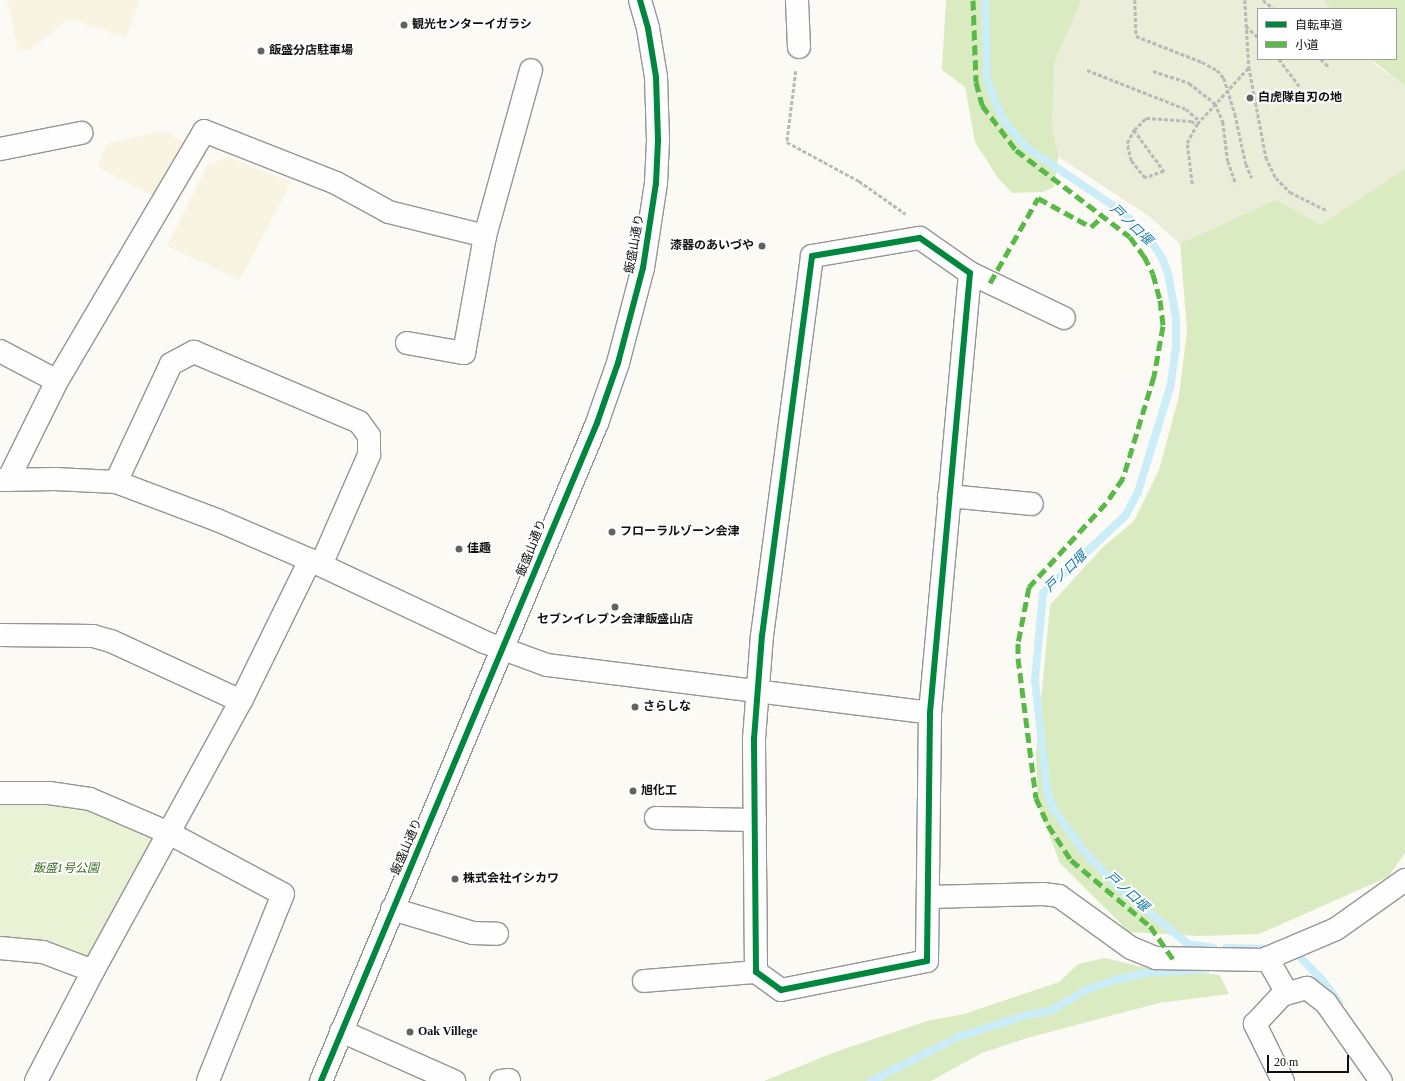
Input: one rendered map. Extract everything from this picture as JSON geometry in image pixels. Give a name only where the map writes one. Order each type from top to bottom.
[{"type":"street","name":"飯盛山通り","points":[[321,1081],[597,423],[618,363],[643,268],[656,183],[658,140],[653,57],[640,0]]},
{"type":"street","points":[[797,0],[799,47]]},
{"type":"street","points":[[407,343],[464,353],[485,236],[531,70]]},
{"type":"street","points":[[485,236],[389,212],[336,183],[204,131],[57,381],[4,480],[55,479],[116,482],[217,520],[316,562],[502,650],[547,665],[758,690],[930,713]]},
{"type":"street","points":[[0,149],[81,133]]},
{"type":"street","points":[[756,972],[754,739],[762,636],[812,256],[920,238],[970,273],[1064,318]]},
{"type":"street","points":[[644,981],[756,972],[781,990],[927,961],[929,897],[930,713],[970,273]]},
{"type":"street","points":[[0,351],[57,381]]},
{"type":"street","points":[[36,1081],[92,972],[170,833],[316,562],[369,455],[369,436],[359,422],[194,352],[171,364],[116,482]]},
{"type":"street","points":[[949,496],[1032,504]]},
{"type":"street","points":[[0,636],[93,636],[111,641],[241,701]]},
{"type":"street","points":[[0,793],[48,792],[90,799],[170,833],[283,894],[208,1081]]},
{"type":"street","points":[[656,818],[755,820]]},
{"type":"street","points":[[929,897],[1043,894],[1059,896],[1131,948],[1156,958],[1266,958],[1336,929],[1405,880]]},
{"type":"street","points":[[392,909],[473,933],[497,934]]},
{"type":"street","points":[[0,948],[43,952],[92,972]]},
{"type":"street","points":[[1266,958],[1287,993]]},
{"type":"street","points":[[1283,1081],[1255,1024],[1287,993],[1307,988],[1318,995],[1381,1081]]},
{"type":"street","points":[[341,1031],[454,1081]]},
{"type":"path","points":[[1135,0],[1136,36],[1217,70],[1228,90],[1246,164],[1252,178]]},
{"type":"path","points":[[1245,0],[1249,67],[1262,141],[1276,178],[1290,192],[1328,211]]},
{"type":"path","points":[[1263,0],[1273,8]]},
{"type":"path","points":[[1246,26],[1257,36]]},
{"type":"path","points":[[799,47],[787,142],[859,181],[910,217],[920,238]]},
{"type":"path","points":[[1280,60],[1301,88]]},
{"type":"path","points":[[1322,60],[1329,67]]},
{"type":"path","points":[[1192,184],[1187,143],[1197,124],[1249,67]]},
{"type":"path","points":[[1087,70],[1186,109],[1200,121]]},
{"type":"path","points":[[1153,71],[1189,83],[1215,103],[1223,122],[1228,161],[1236,184]]},
{"type":"path","points":[[1134,130],[1164,171],[1145,178],[1131,161],[1127,143],[1134,130],[1146,118],[1191,121],[1197,124]]},
{"type":"shaded area","points":[[7,0],[140,0],[126,38],[69,19],[31,49],[18,51]]},
{"type":"shaded area","points":[[164,131],[185,142],[153,196],[97,167],[108,143]]},
{"type":"shaded area","points":[[228,157],[291,182],[240,280],[167,246],[208,164]]},
{"type":"green space","points":[[946,0],[1081,0],[1054,187],[1043,192],[1012,193],[998,178],[975,142],[965,87],[942,70]]},
{"type":"green space","points":[[1081,0],[1324,0],[1330,8],[1257,8],[1257,60],[1372,60],[1377,66],[1405,85],[1405,169],[1321,225],[1276,200],[1180,244],[1150,217],[1059,157],[1052,128],[1054,63]]},
{"type":"green space","points":[[1322,0],[1405,0],[1405,86],[1372,60],[1397,60],[1397,8],[1329,8]]},
{"type":"green space","points":[[1405,166],[1405,853],[1388,877],[1259,934],[1199,936],[1129,932],[1060,863],[1038,806],[1036,754],[1050,605],[1102,548],[1134,521],[1159,470],[1179,396],[1187,331],[1180,242],[1276,198]]},
{"type":"green space","name":"飯盛1号公園","points":[[0,799],[86,805],[160,835],[89,963],[0,943]]},
{"type":"green space","points":[[1105,958],[1138,966],[1220,975],[1229,994],[1159,1003],[1027,1038],[982,1053],[931,1081],[764,1081],[835,1052],[927,1021],[964,1014],[1059,982],[1078,964]]},
{"type":"waterway","name":"戸ノ口堰","points":[[985,0],[987,79],[997,107],[1005,122],[1026,147],[1121,211],[1148,237],[1162,258],[1168,273],[1176,318],[1176,347],[1171,384],[1138,492],[1126,515],[1043,593],[1035,680],[1047,791],[1054,810],[1083,850],[1118,887],[1188,944],[1214,948]]},
{"type":"waterway","name":"戸ノ口堰","points":[[1226,948],[1272,949]]},
{"type":"waterway","name":"戸ノ口堰","points":[[1291,953],[1298,955],[1324,982],[1339,1003]]},
{"type":"waterway","points":[[871,1081],[961,1036],[1027,1015],[1052,1010],[1088,989],[1115,980],[1146,973],[1207,969]]},
{"type":"marked path","points":[[973,0],[976,82],[982,105],[1016,150],[1130,237],[1144,256],[1153,274],[1160,300],[1163,326],[1154,376],[1123,478],[1106,503],[1029,587],[1018,643],[1018,658],[1036,798],[1048,825],[1071,860],[1150,926],[1173,959]]},
{"type":"marked path","points":[[990,283],[1038,198],[1091,227],[1103,216]]},
{"type":"cycle path","points":[[321,1081],[597,423],[618,363],[643,268],[656,183],[658,140],[656,77],[648,28],[640,0]]},
{"type":"cycle path","points":[[920,238],[970,273],[930,713],[927,961],[781,990],[756,972],[754,739],[762,636],[812,256],[920,238]]},
{"type":"place","name":"観光センターイガラシ","points":[[404,25]]},
{"type":"place","name":"飯盛分店駐車場","points":[[261,51]]},
{"type":"place","name":"白虎隊自刃の地","points":[[1250,98]]},
{"type":"place","name":"漆器のあいづや","points":[[762,246]]},
{"type":"place","name":"フローラルゾーン会津","points":[[612,532]]},
{"type":"place","name":"佳趣","points":[[459,549]]},
{"type":"place","name":"セブンイレブン会津飯盛山店","points":[[615,607]]},
{"type":"place","name":"さらしな","points":[[635,707]]},
{"type":"place","name":"旭化工","points":[[633,791]]},
{"type":"place","name":"株式会社イシカワ","points":[[455,879]]},
{"type":"place","name":"Oak Villege","points":[[410,1032]]}]
